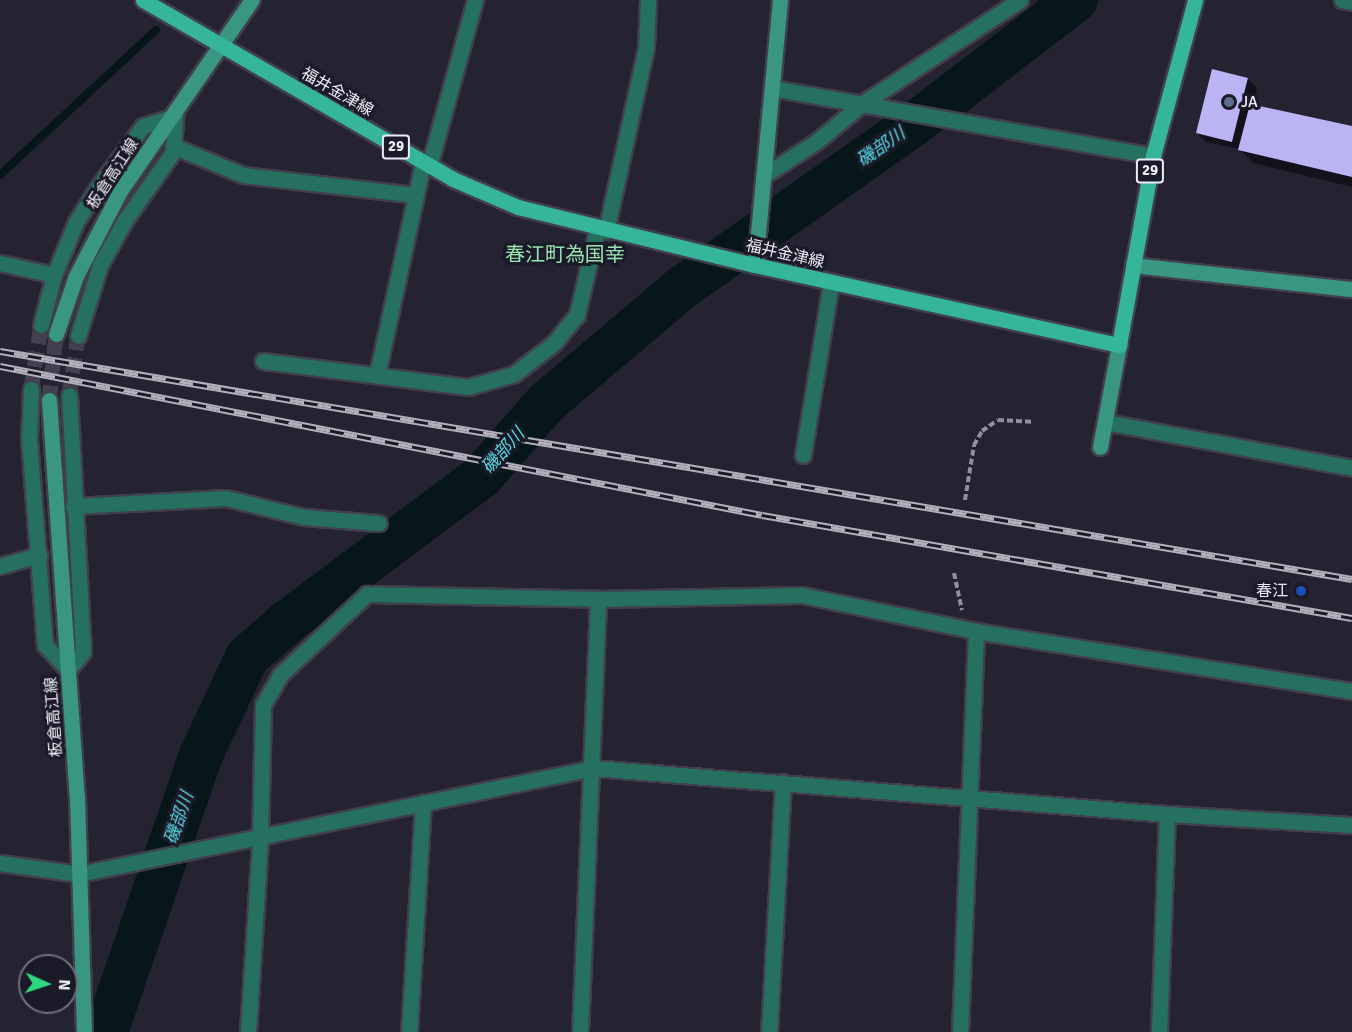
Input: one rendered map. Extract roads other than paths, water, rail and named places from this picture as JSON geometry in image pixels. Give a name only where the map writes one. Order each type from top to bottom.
[{"type":"main road","name":"福井金津線","points":[[143,0],[426,164],[509,203],[601,230],[755,266],[1119,345]]},
{"type":"main road","name":"板倉高江線","points":[[56,334],[76,276],[120,191],[223,47],[252,0]]},
{"type":"main road","points":[[755,266],[780,0]]},
{"type":"main road","name":"29","points":[[1119,345],[1153,156],[1195,0]]},
{"type":"main road","points":[[1133,265],[1352,289]]},
{"type":"main road","points":[[1101,447],[1119,345]]},
{"type":"main road","name":"板倉高江線","points":[[49,400],[68,670],[79,874],[84,1032]]},
{"type":"street","points":[[377,375],[415,195],[475,0]]},
{"type":"street","points":[[262,361],[468,387],[514,374],[554,343],[577,315],[601,230],[646,48],[648,0]]},
{"type":"street","points":[[763,180],[868,104],[1020,0]]},
{"type":"street","points":[[1342,0],[1352,2]]},
{"type":"street","points":[[772,88],[1153,156]]},
{"type":"street","points":[[41,325],[54,275],[76,222],[143,126],[175,116],[173,152],[125,220],[100,265],[78,336]]},
{"type":"street","points":[[173,146],[243,175],[415,195]]},
{"type":"street","points":[[0,263],[54,275]]},
{"type":"street","points":[[803,455],[831,283]]},
{"type":"street","points":[[31,389],[29,439],[45,645],[68,670],[82,652],[69,395]]},
{"type":"street","points":[[1105,422],[1352,468]]},
{"type":"street","points":[[73,506],[226,498],[304,517],[379,523]]},
{"type":"street","points":[[0,566],[39,555]]},
{"type":"street","points":[[248,1032],[260,839],[263,705],[280,675],[367,594],[598,599],[802,595],[976,631],[1352,691]]},
{"type":"street","points":[[580,1032],[593,768],[598,599]]},
{"type":"street","points":[[960,1032],[976,631]]},
{"type":"street","points":[[0,863],[79,874],[260,839],[423,802],[593,768],[969,796],[1167,814],[1352,825]]},
{"type":"street","points":[[769,1032],[783,782]]},
{"type":"street","points":[[409,1032],[423,802]]},
{"type":"street","points":[[1159,1032],[1167,814]]},
{"type":"waterway","name":"磯部川","points":[[106,1032],[200,757],[247,657],[287,622],[482,476],[546,403],[683,287],[913,125],[1076,0]]},
{"type":"waterway","points":[[0,175],[156,30]]},
{"type":"tunnel","points":[[31,389],[41,325]]},
{"type":"tunnel","points":[[49,400],[56,334]]},
{"type":"tunnel","points":[[69,395],[78,336]]},
{"type":"railway","points":[[0,351],[1352,579]]},
{"type":"railway","points":[[0,366],[762,515],[1352,618]]},
{"type":"place","name":"JA","points":[[1229,102]]},
{"type":"place","name":"春江","points":[[1301,591]]},
{"type":"district","name":"春江町為国幸","points":[[565,254]]}]
